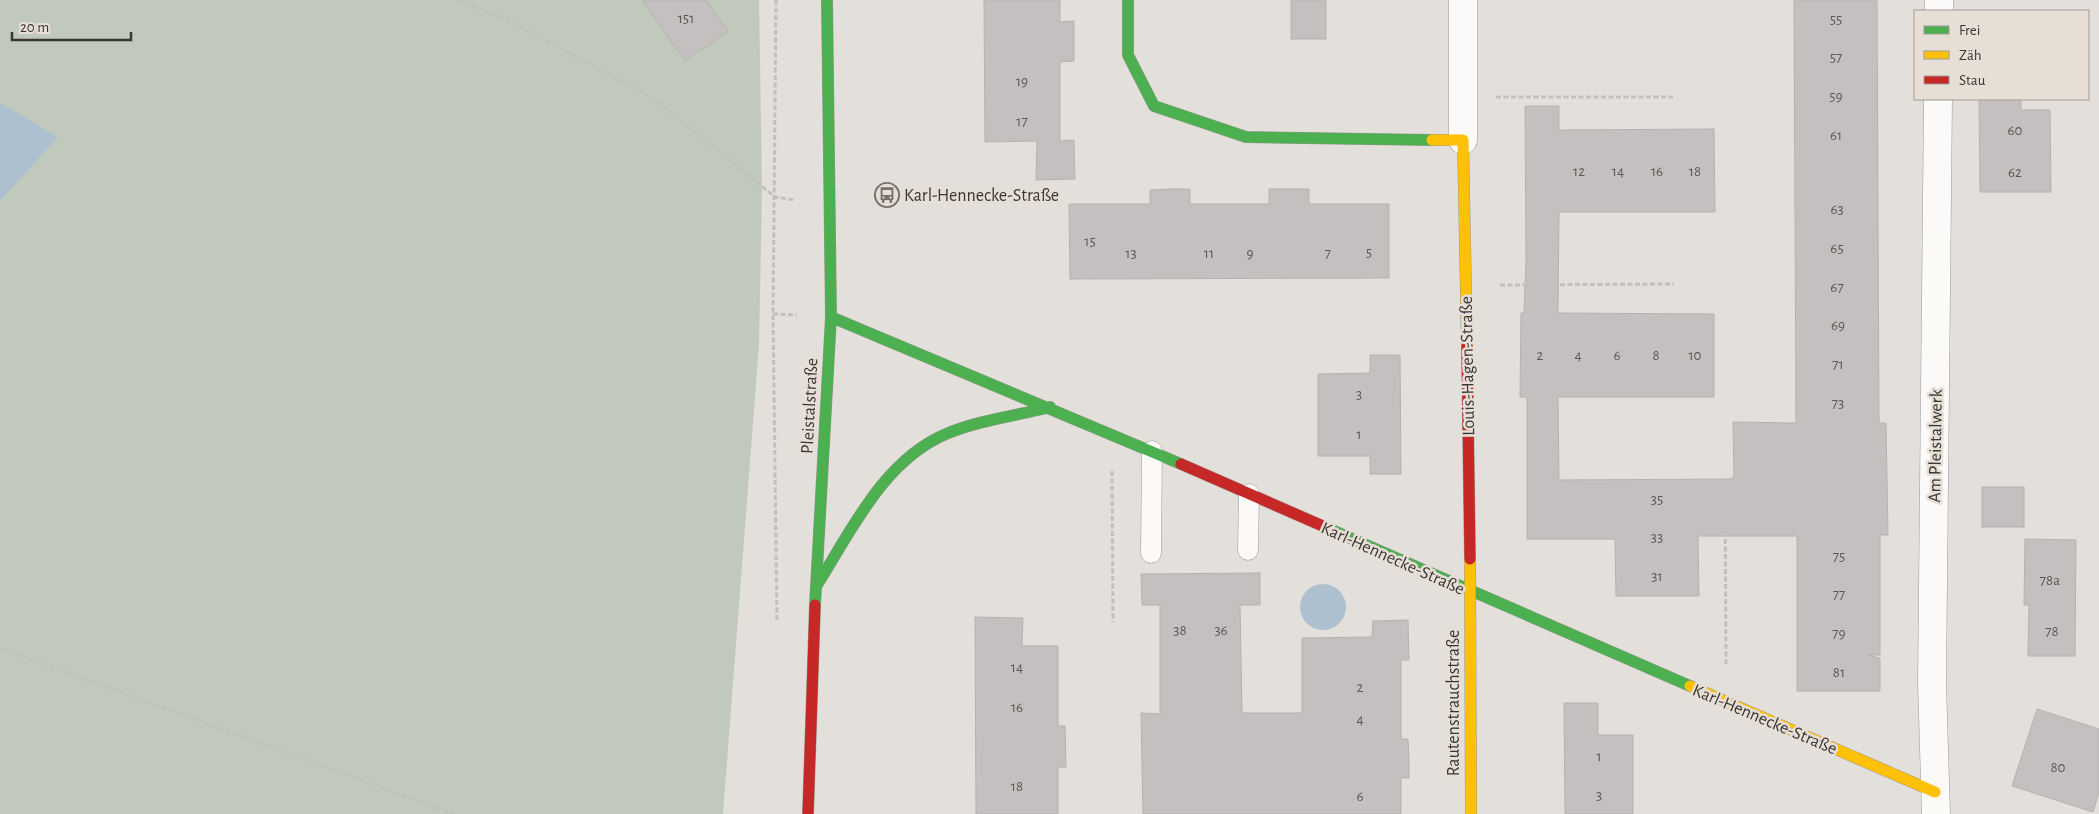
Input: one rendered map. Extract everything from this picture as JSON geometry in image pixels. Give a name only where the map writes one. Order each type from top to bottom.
[{"type":"street","name":"Pleistalstraße","points":[[808,814],[816,586],[826,435],[831,317],[827,0]]},
{"type":"street","points":[[1128,0],[1128,55],[1154,106],[1246,137],[1463,140]]},
{"type":"street","name":"Louis-Hagen-Straße","points":[[1462,0],[1471,592]]},
{"type":"street","name":"Am Pleistalwerk","points":[[1935,803],[1932,673],[1938,100]]},
{"type":"street","name":"Karl-Hennecke-Straße","points":[[831,317],[1112,433],[1471,592],[1726,702],[1935,803]]},
{"type":"street","points":[[816,586],[884,481],[908,456],[945,434],[1050,407]]},
{"type":"street","name":"Rautenstrauchstraße","points":[[1471,592],[1471,814]]},
{"type":"lane","points":[[1151,553],[1152,451]]},
{"type":"lane","points":[[1248,550],[1249,494]]},
{"type":"path","points":[[457,0],[504,18],[653,98],[775,197]]},
{"type":"path","points":[[776,0],[773,314],[778,626]]},
{"type":"path","points":[[1463,97],[1673,96]]},
{"type":"path","points":[[1466,285],[1674,284]]},
{"type":"path","points":[[1112,433],[1112,622]]},
{"type":"path","points":[[1726,702],[1725,483],[1735,476]]},
{"type":"path","points":[[0,648],[454,814]]},
{"type":"shaded area","points":[[0,0],[759,0],[762,190],[759,344],[723,814],[0,814]]},
{"type":"water","points":[[0,103],[58,137],[0,201]]},
{"type":"water","points":[[1323,584],[1336,588],[1342,594],[1346,607],[1342,620],[1336,626],[1323,630],[1310,626],[1304,620],[1300,607],[1304,594],[1310,588]]},
{"type":"building","points":[[642,0],[706,0],[728,31],[685,61]]},
{"type":"building","points":[[984,0],[1060,0],[1060,22],[1074,21],[1074,61],[1060,62],[1060,141],[1074,140],[1075,179],[1036,180],[1037,141],[985,142]]},
{"type":"building","points":[[1291,0],[1326,0],[1326,39],[1291,39]]},
{"type":"building","points":[[1794,0],[1877,0],[1879,423],[1886,423],[1888,535],[1880,535],[1880,655],[1868,655],[1880,658],[1880,691],[1797,691],[1797,536],[1698,536],[1699,596],[1616,596],[1615,539],[1527,539],[1527,397],[1520,397],[1521,313],[1524,313],[1526,259],[1525,106],[1559,106],[1559,130],[1714,129],[1715,212],[1559,212],[1558,313],[1714,314],[1714,397],[1558,397],[1559,480],[1734,479],[1733,422],[1796,423]]},
{"type":"building","points":[[1979,100],[2021,100],[2021,110],[2050,110],[2051,192],[1980,192]]},
{"type":"building","points":[[1190,189],[1190,204],[1269,204],[1269,189],[1309,189],[1309,204],[1389,204],[1389,278],[1070,279],[1069,204],[1150,204],[1150,190]]},
{"type":"building","points":[[1370,355],[1400,355],[1401,474],[1370,474],[1370,456],[1318,456],[1318,374],[1370,373]]},
{"type":"building","points":[[1982,487],[2024,487],[2024,527],[1982,527]]},
{"type":"building","points":[[2025,539],[2076,540],[2075,656],[2028,656],[2029,605],[2024,605]]},
{"type":"building","points":[[1260,573],[1260,605],[1240,605],[1242,713],[1302,713],[1302,638],[1372,637],[1373,621],[1408,620],[1409,660],[1401,660],[1401,739],[1408,739],[1409,778],[1401,778],[1401,814],[1143,814],[1141,713],[1160,714],[1160,605],[1142,605],[1141,574]]},
{"type":"building","points":[[975,617],[1023,618],[1022,646],[1058,646],[1058,726],[1065,726],[1066,767],[1058,767],[1058,814],[976,814]]},
{"type":"building","points":[[1564,703],[1598,703],[1598,735],[1633,735],[1633,814],[1565,814]]},
{"type":"building","points":[[2037,709],[2099,729],[2099,792],[2093,812],[2012,786]]},
{"type":"traffic: fast","points":[[815,605],[831,317],[827,0]]},
{"type":"traffic: fast","points":[[1128,0],[1128,55],[1154,106],[1246,137],[1432,140]]},
{"type":"traffic: fast","points":[[831,317],[1181,464]]},
{"type":"traffic: fast","points":[[817,585],[856,520],[887,479],[904,461],[924,446],[959,429],[1050,407]]},
{"type":"traffic: fast","points":[[1325,527],[1690,686]]},
{"type":"traffic: slow","points":[[1432,140],[1463,140],[1467,346]]},
{"type":"traffic: slow","points":[[1470,559],[1471,814]]},
{"type":"traffic: slow","points":[[1690,686],[1935,792]]},
{"type":"traffic: jam","points":[[1467,346],[1470,559]]},
{"type":"traffic: jam","points":[[1181,464],[1325,527]]},
{"type":"traffic: jam","points":[[808,814],[815,605]]},
{"type":"place","name":"Karl-Hennecke-Straße","points":[[887,195]]}]
